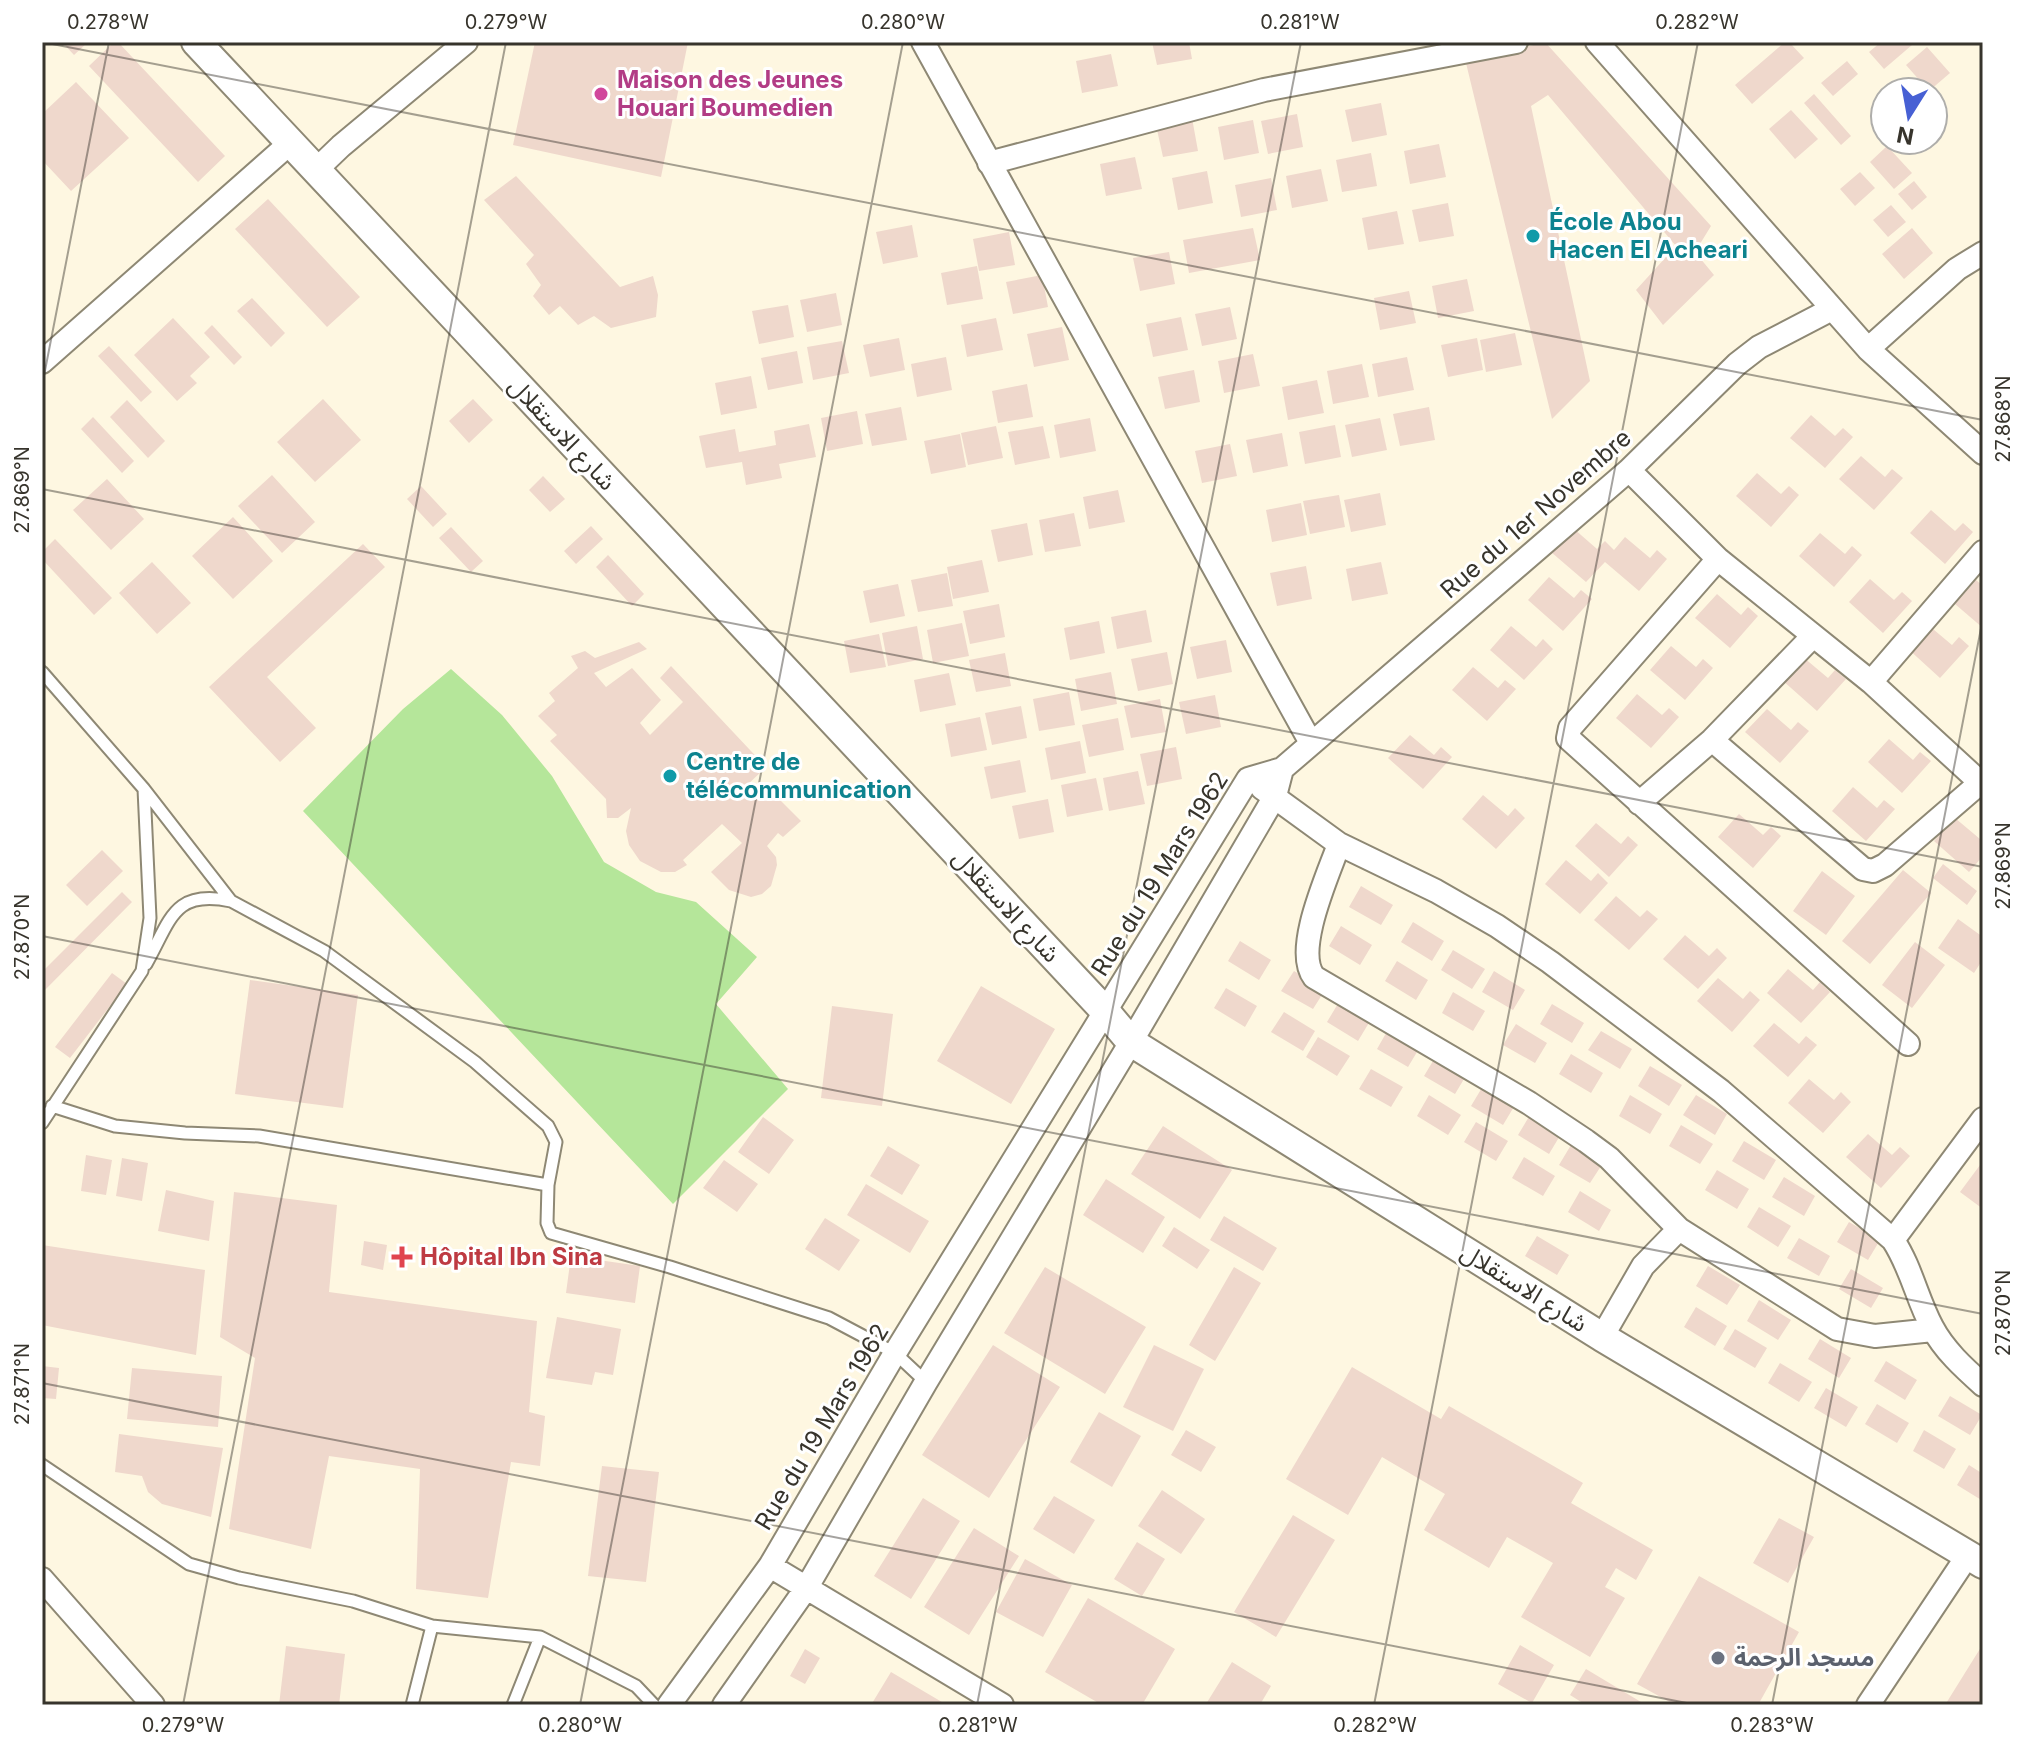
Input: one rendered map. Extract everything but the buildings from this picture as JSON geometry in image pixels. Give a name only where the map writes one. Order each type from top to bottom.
[{"type":"street","name":"شارع الاستقلال","points":[[196,42],[1131,1042],[1602,1337],[1975,1560]]},
{"type":"street","points":[[315,171],[466,42]]},
{"type":"street","points":[[923,42],[1311,743]]},
{"type":"street","points":[[989,163],[1264,90],[1516,42]]},
{"type":"street","points":[[1597,42],[1868,349],[1983,453]]},
{"type":"street","points":[[42,362],[289,144]]},
{"type":"street","points":[[1868,349],[1957,269],[1983,253]]},
{"type":"street","name":"Rue du 1er Novembre","points":[[1282,769],[1629,470],[1737,364],[1759,347],[1832,309]]},
{"type":"street","points":[[1629,470],[1718,559],[1871,682],[1982,784],[1885,865],[1873,871],[1863,869],[1712,740]]},
{"type":"street","points":[[1871,682],[1983,552]]},
{"type":"street","points":[[1718,559],[1568,734],[1570,743],[1908,1044]]},
{"type":"street","points":[[1639,803],[1712,740],[1813,636]]},
{"type":"street","points":[[724,1705],[807,1587],[1275,796],[1282,769]]},
{"type":"street","name":"Rue du 19 Mars 1962","points":[[669,1705],[770,1566],[895,1353],[1248,779],[1282,769]]},
{"type":"street","points":[[1248,779],[1339,844],[1436,891],[1497,926],[1550,962],[1721,1091],[1893,1240],[1906,1259],[1933,1330],[1947,1349],[1983,1385]]},
{"type":"street","points":[[1339,844],[1313,915],[1307,959],[1314,977],[1529,1103],[1586,1141],[1609,1158],[1679,1229],[1837,1329],[1875,1336],[1933,1330]]},
{"type":"street","points":[[1893,1240],[1983,1119]]},
{"type":"street","points":[[1602,1337],[1643,1266],[1679,1229]]},
{"type":"street","points":[[1868,1705],[1975,1560]]},
{"type":"street","points":[[770,1566],[1002,1705]]},
{"type":"street","points":[[42,1579],[153,1705]]},
{"type":"lane","points":[[42,672],[144,789],[231,901]]},
{"type":"lane","points":[[142,971],[150,918],[144,789]]},
{"type":"lane","points":[[42,1123],[142,971],[179,907],[208,896],[231,901],[324,951],[475,1062],[548,1126],[556,1142],[548,1185],[547,1223],[551,1233],[829,1318],[895,1353],[926,1382]]},
{"type":"lane","points":[[52,1106],[115,1126],[259,1136],[548,1185]]},
{"type":"lane","points":[[42,1465],[189,1564],[239,1578],[353,1601],[432,1626],[540,1637],[636,1686],[654,1705]]},
{"type":"lane","points":[[412,1705],[432,1626]]},
{"type":"lane","points":[[513,1705],[540,1637]]},
{"type":"green space","points":[[451,669],[502,715],[552,776],[604,862],[656,892],[696,902],[757,957],[716,1004],[788,1089],[673,1204],[303,811],[403,709]]},
{"type":"place","name":"Maison des Jeunes Houari Boumedien","points":[[601,94]]},
{"type":"place","name":"École Abou Hacen El Acheari","points":[[1533,236]]},
{"type":"place","name":"Centre de télécommunication","points":[[670,776]]},
{"type":"place","name":"Hôpital Ibn Sina","points":[[402,1257]]},
{"type":"place","name":"مسجد الرحمة","points":[[1718,1658]]}]
